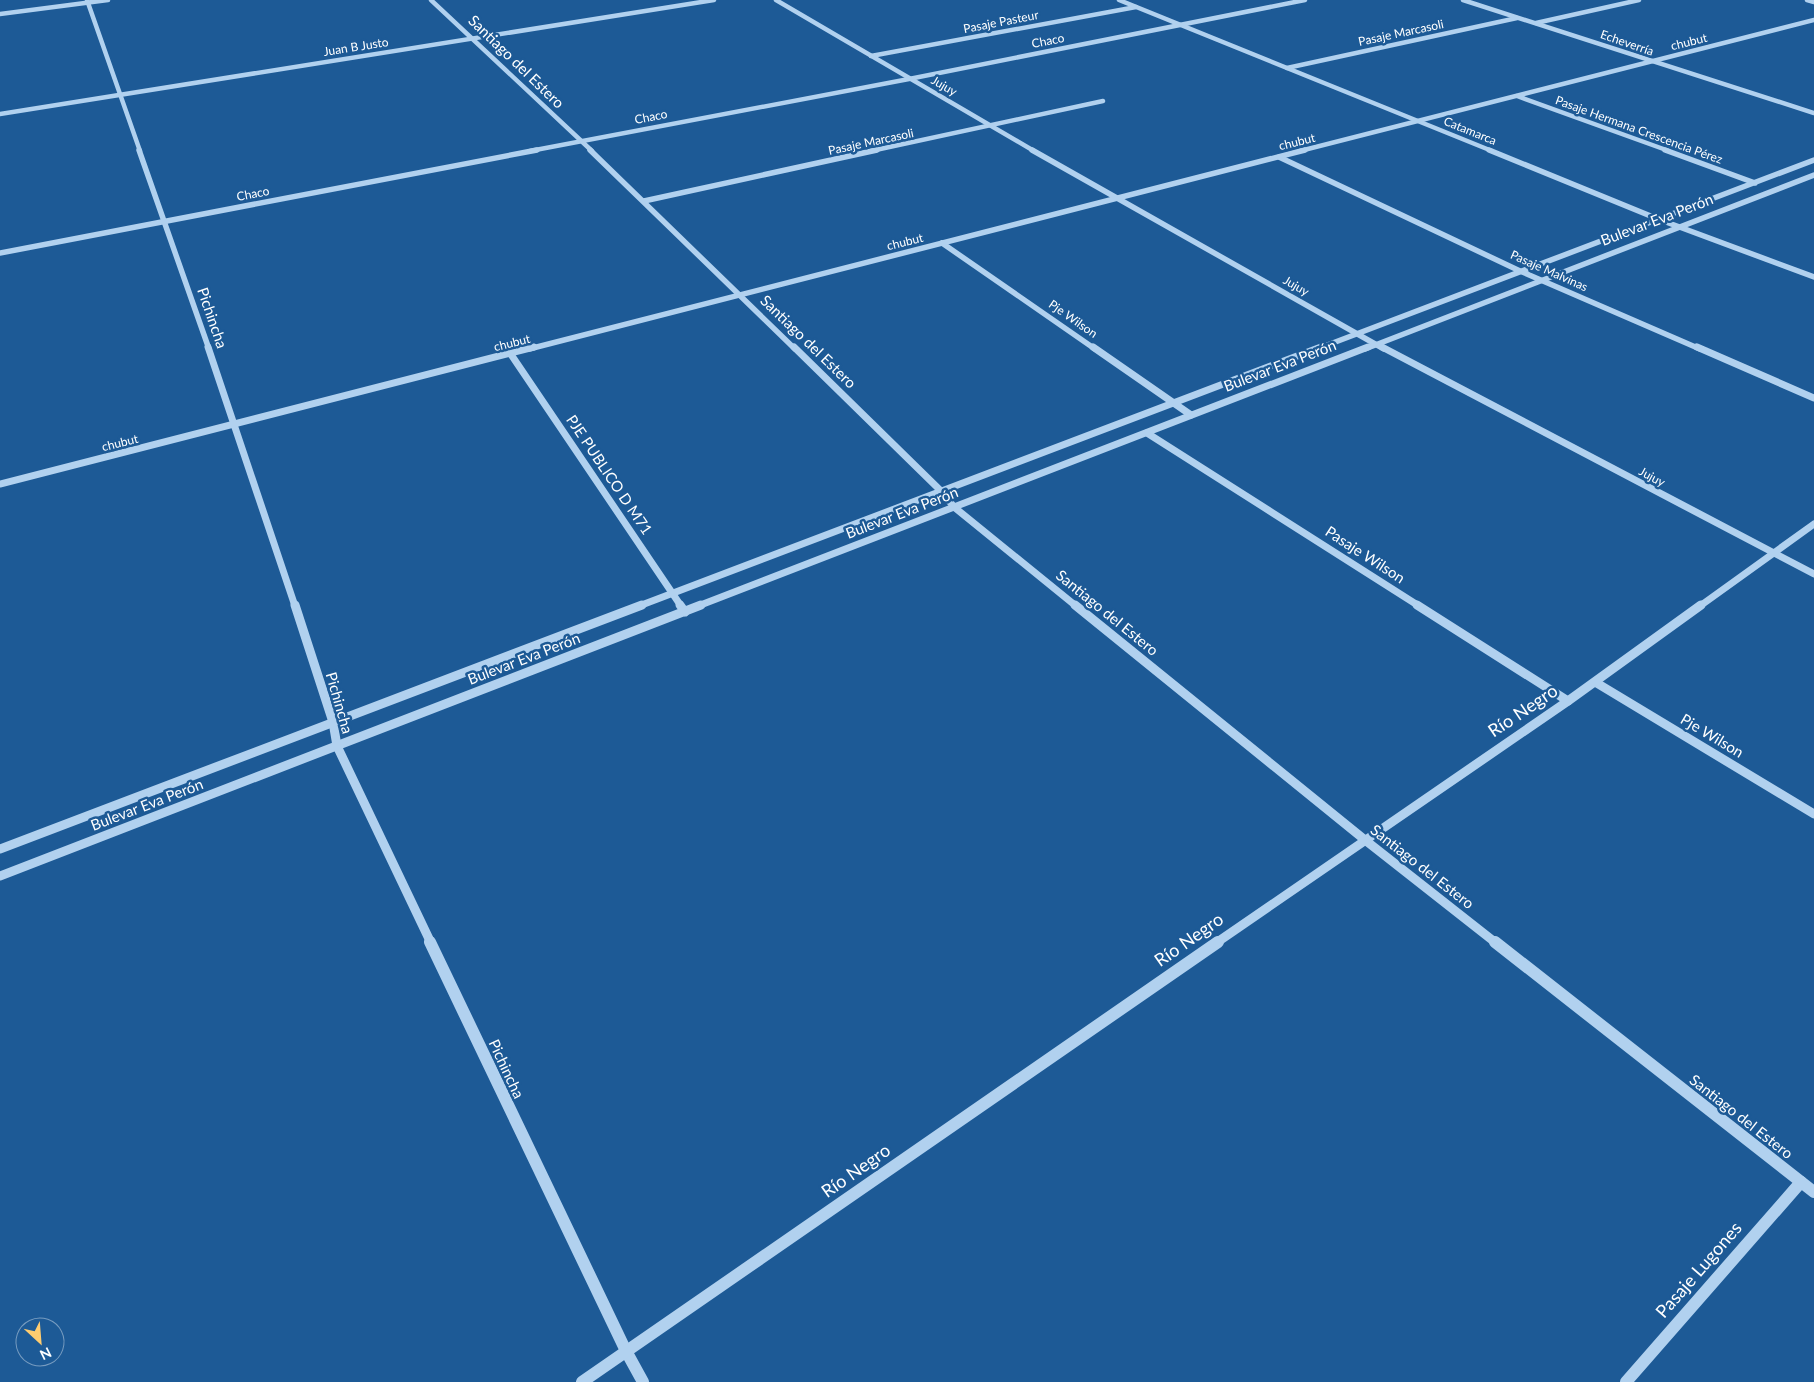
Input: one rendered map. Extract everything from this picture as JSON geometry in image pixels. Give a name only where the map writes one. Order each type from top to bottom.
[{"type":"street","points":[[0,14],[87,1],[108,0]]},
{"type":"street","name":"Santiago del Estero","points":[[431,0],[578,141],[644,201],[941,491],[954,507],[1365,840],[1814,1192]]},
{"type":"street","name":"Juan B Justo","points":[[0,114],[714,0]]},
{"type":"street","name":"Jujuy","points":[[776,0],[909,79],[1356,334],[1814,574]]},
{"type":"street","name":"Catamarca","points":[[1119,0],[1658,219],[1814,277]]},
{"type":"street","name":"Chaco","points":[[0,253],[909,79],[1305,0]]},
{"type":"street","name":"Echeverría","points":[[1463,0],[1814,114]]},
{"type":"street","points":[[1536,23],[1639,0]]},
{"type":"street","points":[[1807,0],[1814,2]]},
{"type":"street","name":"Pichincha","points":[[87,1],[235,424],[332,722],[337,746],[626,1351],[643,1382]]},
{"type":"street","name":"Pasaje Pasteur","points":[[871,56],[1136,7]]},
{"type":"street","name":"Pasaje Marcasoli","points":[[1287,68],[1518,18]]},
{"type":"street","name":"chubut","points":[[0,484],[1814,20]]},
{"type":"street","name":"Pasaje Hermana Crescencia Pérez","points":[[1517,96],[1755,182]]},
{"type":"street","name":"Pasaje Marcasoli","points":[[644,201],[1103,100]]},
{"type":"street","name":"Pasaje Malvinas","points":[[1278,157],[1520,272],[1814,398]]},
{"type":"street","name":"Bulevar Eva Perón","points":[[0,848],[1814,160]]},
{"type":"street","name":"Bulevar Eva Perón","points":[[0,876],[1814,175]]},
{"type":"street","name":"Pje Wilson","points":[[942,243],[1191,416]]},
{"type":"street","name":"PJE PUBLICO D M71","points":[[510,353],[685,612]]},
{"type":"street","name":"Pasaje Wilson","points":[[1147,432],[1568,701]]},
{"type":"street","name":"Río Negro","points":[[582,1382],[1568,701],[1814,524]]},
{"type":"street","name":"Pje Wilson","points":[[1595,682],[1814,814]]},
{"type":"street","name":"Pasaje Lugones","points":[[1626,1382],[1801,1182]]}]
